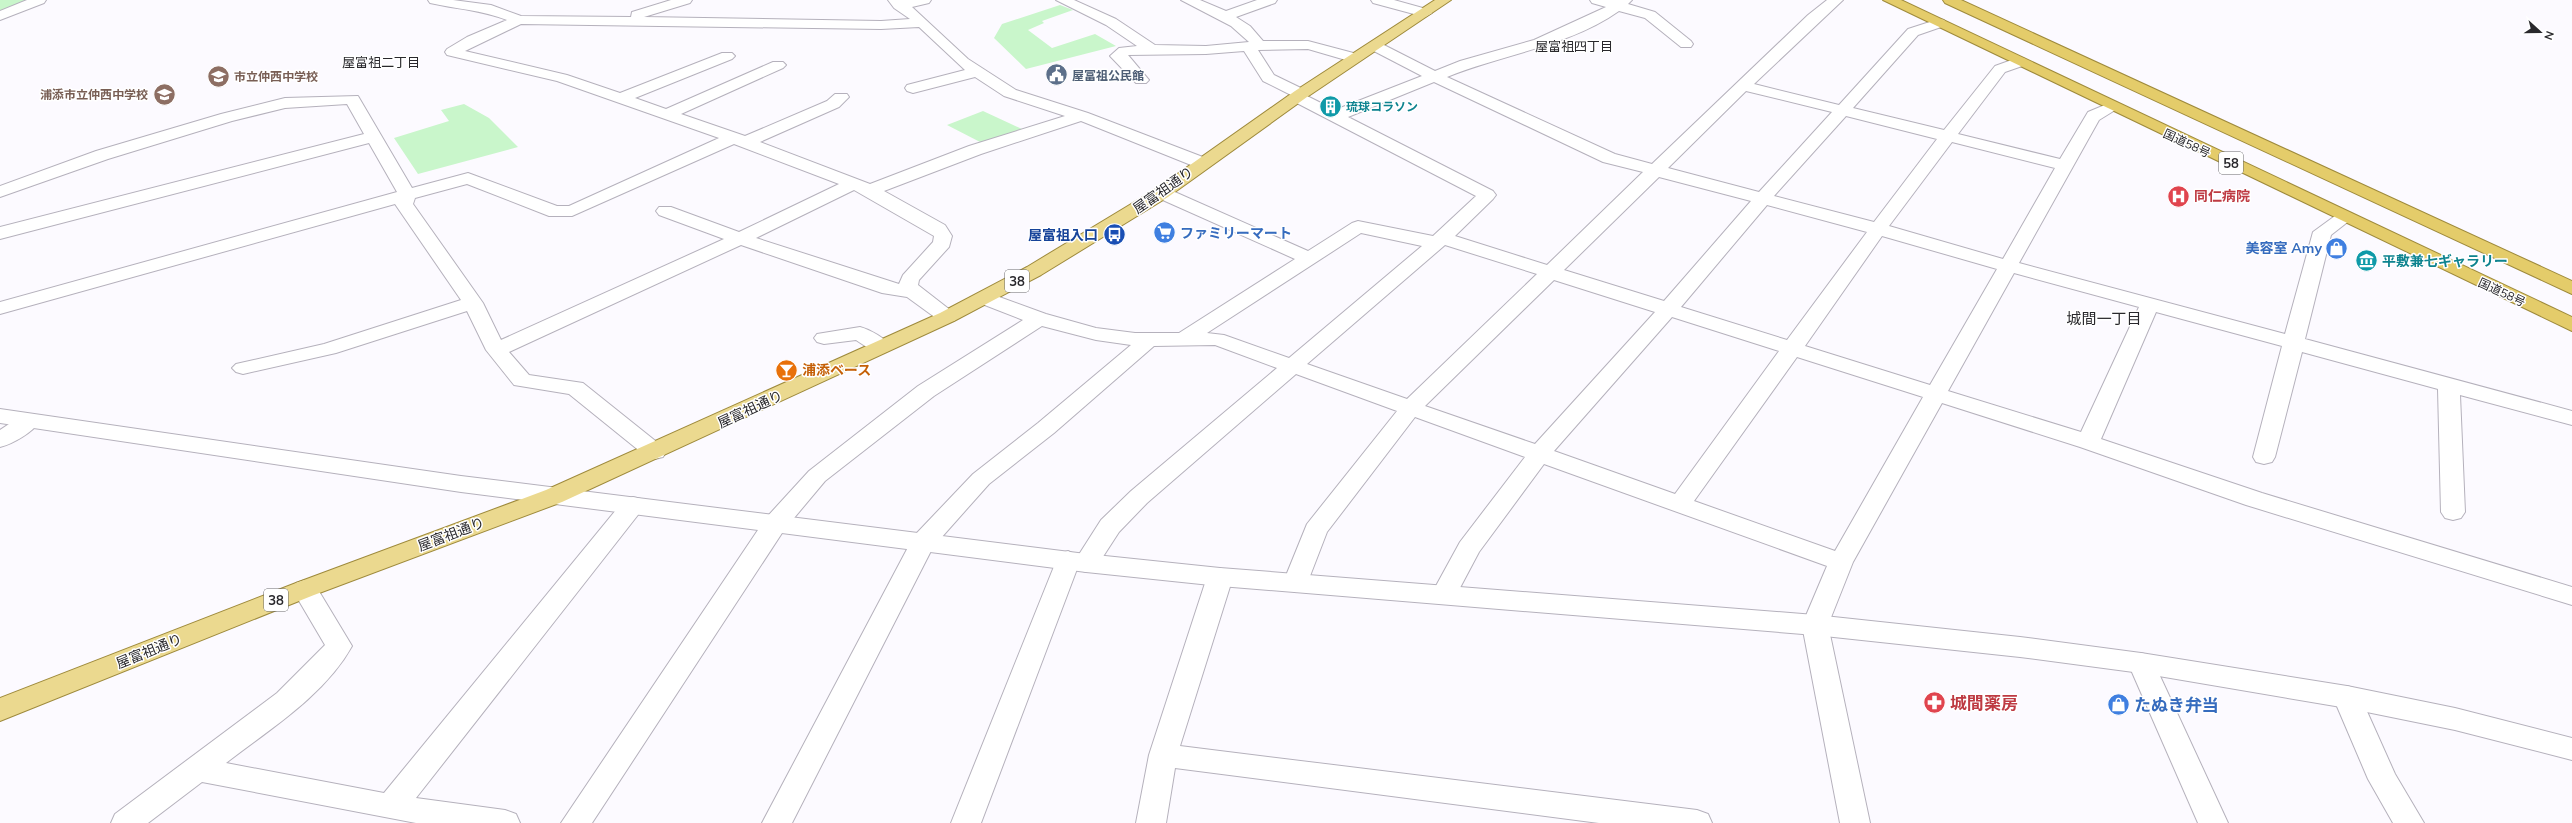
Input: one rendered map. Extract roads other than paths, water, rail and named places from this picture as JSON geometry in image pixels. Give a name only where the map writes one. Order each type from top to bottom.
[{"type":"highway","name":"国道58号","points":[[1890,0],[2572,325]]},
{"type":"highway","name":"58","points":[[1950,0],[2572,288]]},
{"type":"main road","name":"屋富祖通り","points":[[0,710],[306,589],[554,496],[655,452],[947,317],[1102,232],[1299,96],[1444,0]]},
{"type":"street","points":[[0,16],[39,0]]},
{"type":"street","points":[[435,0],[461,6],[491,9],[519,20],[618,20],[881,25],[923,23]]},
{"type":"street","points":[[618,20],[685,0]]},
{"type":"street","points":[[897,2],[924,0]]},
{"type":"street","points":[[1063,0],[1111,22],[1152,49]]},
{"type":"street","points":[[966,823],[1077,562],[1139,497],[1294,366],[1439,240],[1487,195],[1336,116],[1268,78],[1254,45],[1250,31],[1225,16],[1188,0]]},
{"type":"street","points":[[1225,16],[1270,0]]},
{"type":"street","points":[[1378,0],[1425,13]]},
{"type":"street","points":[[1597,0],[1621,3],[1650,15],[1686,44]]},
{"type":"street","points":[[1296,583],[1316,530],[1411,407],[1553,272],[1813,18],[1836,0]]},
{"type":"street","points":[[897,2],[923,23],[963,62],[1010,93],[1082,116],[1202,163]]},
{"type":"street","points":[[1336,116],[1436,77],[1465,64],[1540,43],[1604,15],[1621,3]]},
{"type":"street","points":[[519,20],[472,40],[452,52],[562,78],[740,140],[862,187],[938,229],[943,236],[942,243],[910,279],[908,286],[912,292],[947,317]]},
{"type":"street","points":[[1444,595],[1469,548],[1540,453],[1668,309],[1763,198],[1913,32],[1939,23]]},
{"type":"street","points":[[1141,80],[1118,56],[1124,51],[1152,49],[1206,50],[1254,45],[1308,45],[1356,58]]},
{"type":"street","points":[[1375,46],[1436,77],[1609,158],[1878,228],[2008,266],[2572,418]]},
{"type":"street","points":[[621,98],[727,56]]},
{"type":"street","points":[[1679,505],[1878,228],[1948,136],[2000,69],[2020,62]]},
{"type":"street","points":[[667,114],[778,65]]},
{"type":"street","points":[[913,88],[977,72]]},
{"type":"street","points":[[1744,86],[2065,165]]},
{"type":"street","points":[[0,308],[468,178],[555,212],[572,211],[740,140],[833,104],[840,97]]},
{"type":"street","points":[[0,192],[102,155],[227,117],[285,103],[352,99],[407,195],[404,204],[473,303],[496,350],[522,380],[575,388],[655,452]]},
{"type":"street","points":[[1856,823],[1815,625],[1841,562],[2065,165],[2094,115],[2112,107]]},
{"type":"street","points":[[496,350],[682,267],[741,238],[862,187],[1016,134],[1082,116]]},
{"type":"street","points":[[0,233],[373,137]]},
{"type":"street","points":[[1162,192],[1308,258]]},
{"type":"street","points":[[665,211],[708,228],[889,289],[912,292]]},
{"type":"street","points":[[2264,458],[2322,232],[2345,217]]},
{"type":"street","points":[[1185,338],[1358,227],[1439,240],[1553,272],[2088,442],[2254,499],[2572,596]]},
{"type":"street","points":[[984,298],[1039,319],[1095,332],[1135,339],[1217,338],[1841,562]]},
{"type":"street","points":[[243,368],[329,349],[473,303]]},
{"type":"street","points":[[2088,442],[2150,304]]},
{"type":"street","points":[[576,823],[775,524],[817,476],[926,391],[1039,319]]},
{"type":"street","points":[[824,338],[860,333],[881,347]]},
{"type":"street","points":[[777,823],[923,542],[982,479],[1046,428],[1151,338]]},
{"type":"street","points":[[2449,386],[2453,512]]},
{"type":"street","points":[[0,416],[455,483],[1077,562],[1220,577],[1815,625],[2020,647],[2141,663],[2347,697],[2455,719],[2572,749]]},
{"type":"street","points":[[0,440],[29,421]]},
{"type":"street","points":[[391,807],[633,505]]},
{"type":"street","points":[[1151,823],[1163,755],[1220,577]]},
{"type":"street","points":[[126,823],[287,701],[320,669],[338,646],[306,589]]},
{"type":"street","points":[[2141,663],[2213,823]]},
{"type":"street","points":[[2347,697],[2383,779],[2409,823]]},
{"type":"street","points":[[1163,755],[1697,823]]},
{"type":"street","points":[[197,769],[391,807],[505,823]]},
{"type":"place","name":"屋冨祖公民館","points":[[1057,75]]},
{"type":"place","name":"市立仲西中学校","points":[[218,76]]},
{"type":"place","name":"浦添市立仲西中学校","points":[[164,94]]},
{"type":"place","name":"琉球コラソン","points":[[1330,106]]},
{"type":"place","name":"同仁病院","points":[[2179,196]]},
{"type":"place","name":"ファミリーマート","points":[[1165,233]]},
{"type":"place","name":"屋富祖入口","points":[[1114,235]]},
{"type":"place","name":"美容室 Amy","points":[[2337,248]]},
{"type":"place","name":"平敷兼七ギャラリー","points":[[2367,261]]},
{"type":"place","name":"浦添ベース","points":[[787,370]]},
{"type":"place","name":"城間薬房","points":[[1934,702]]},
{"type":"place","name":"たぬき弁当","points":[[2118,704]]},
{"type":"district","name":"屋富祖四丁目","points":[[1574,46]]},
{"type":"district","name":"屋富祖二丁目","points":[[381,62]]},
{"type":"district","name":"城間一丁目","points":[[2104,318]]}]
